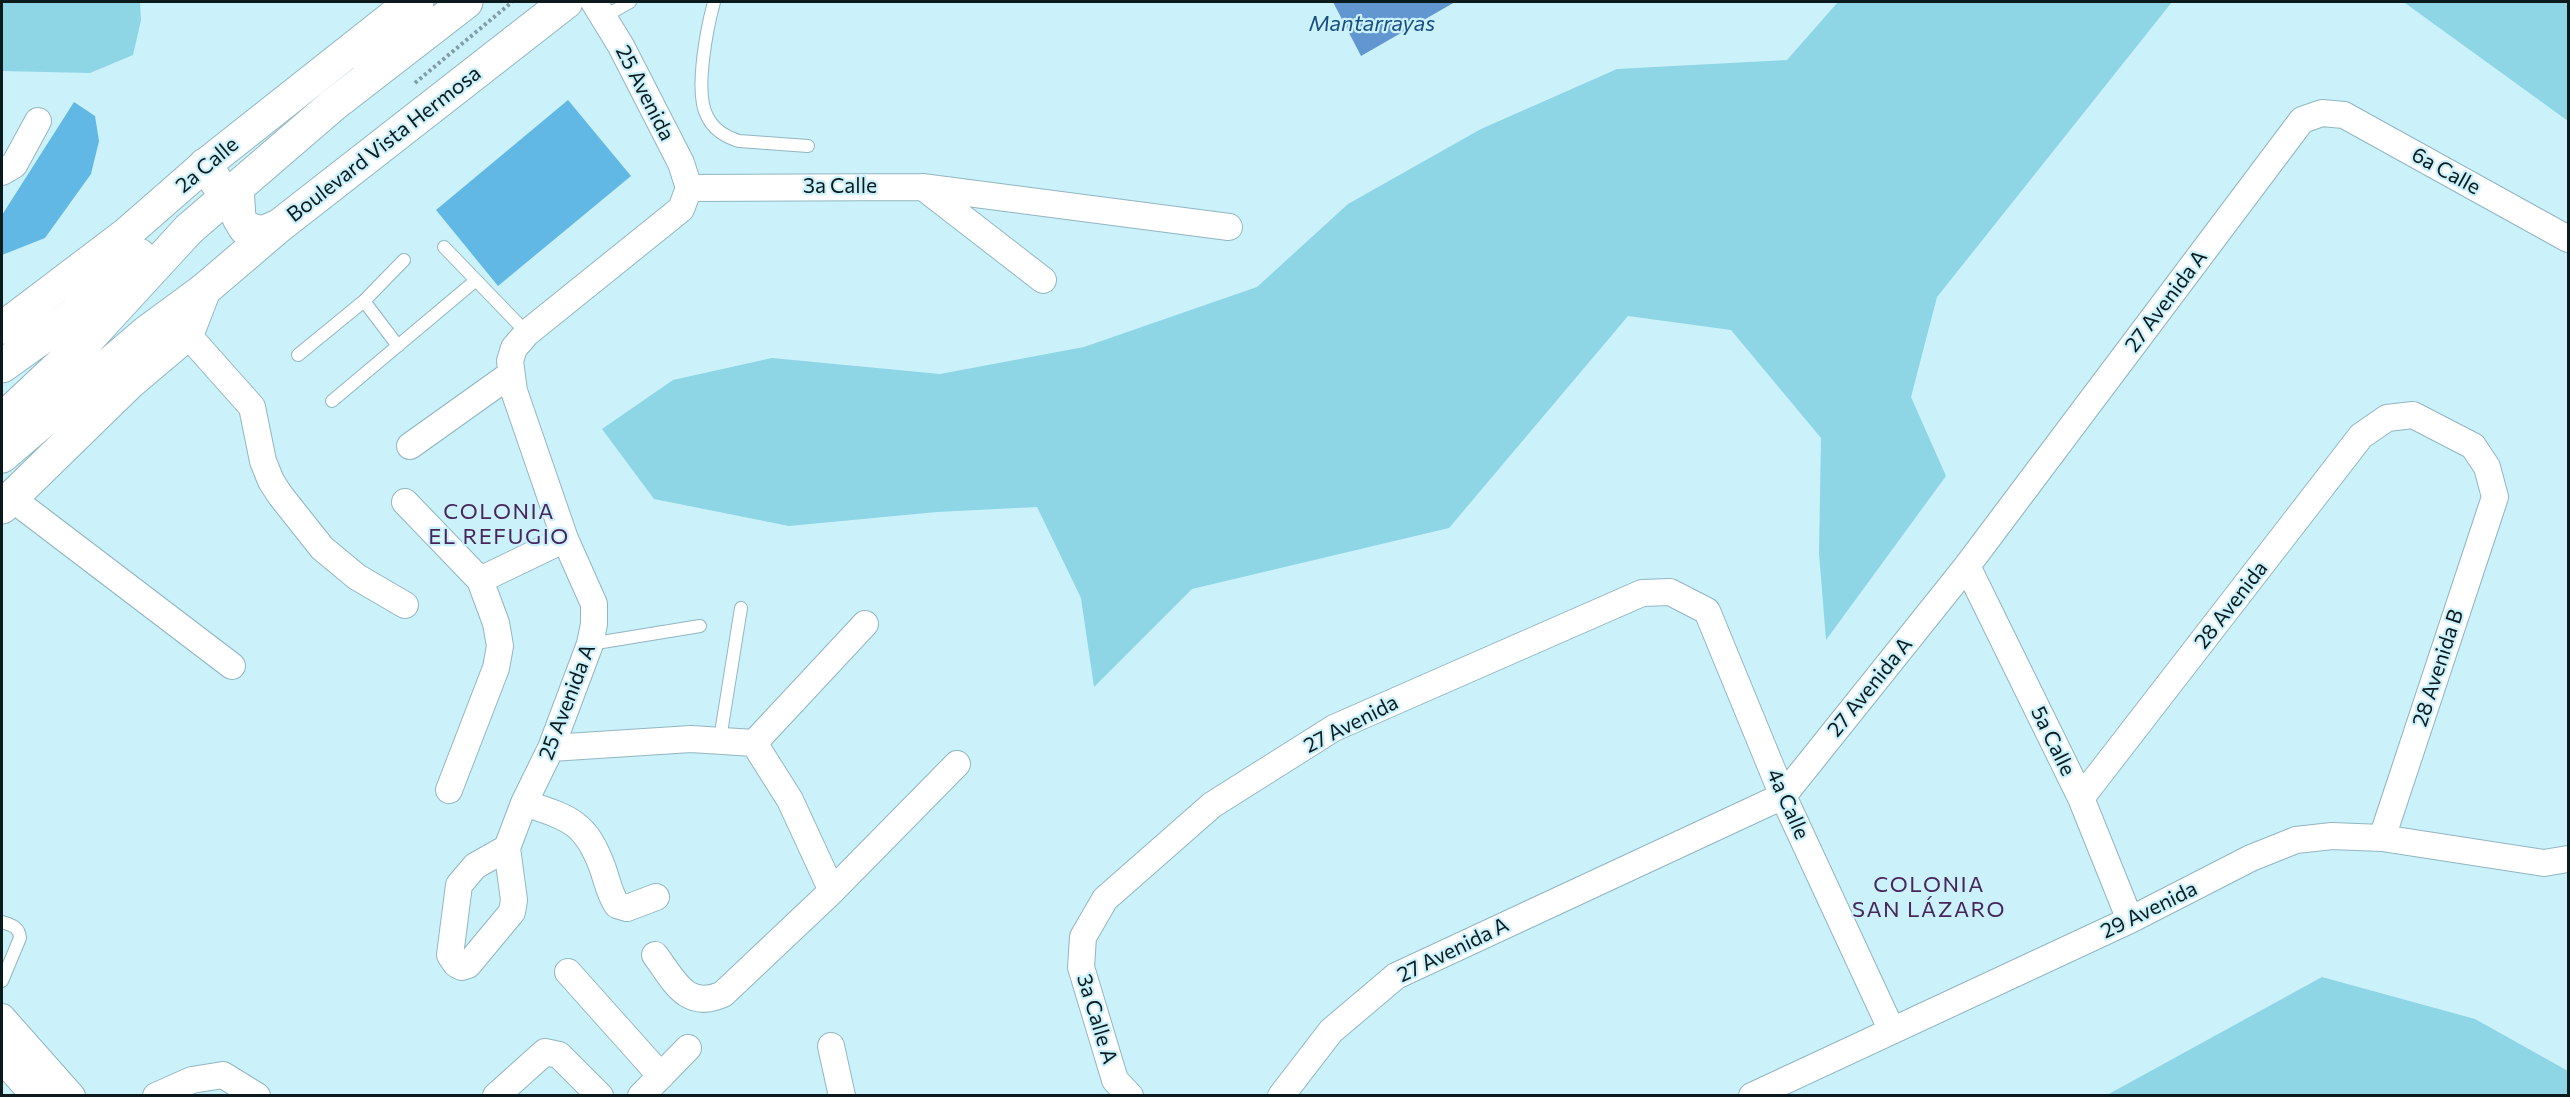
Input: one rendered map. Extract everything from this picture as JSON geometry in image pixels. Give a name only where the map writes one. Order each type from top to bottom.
[{"type":"main road","points":[[333,105],[417,2]]},
{"type":"main road","points":[[2,420],[86,341],[192,226],[333,105],[466,2]]},
{"type":"main road","name":"Boulevard Vista Hermosa","points":[[2,456],[147,332],[204,290],[279,226],[566,2]]},
{"type":"main road","points":[[205,165],[232,192],[239,218],[245,228],[262,233],[279,226]]},
{"type":"main road","points":[[2,366],[73,315],[142,252],[192,226],[226,236],[232,243],[238,260]]},
{"type":"main road","points":[[6,502],[129,382],[187,334],[204,290]]},
{"type":"main road","points":[[2,1054],[39,1095]]},
{"type":"main road","points":[[2,1087],[9,1095]]},
{"type":"street","name":"2a Calle","points":[[2,327],[126,234],[205,165],[411,2]]},
{"type":"street","name":"25 Avenida","points":[[600,9],[681,163],[689,188]]},
{"type":"street","name":"6a Calle","points":[[2322,113],[2344,115],[2568,238]]},
{"type":"street","name":"27 Avenida A","points":[[1281,1095],[1331,1030],[1396,976],[1783,796],[1967,566],[2302,120],[2322,113]]},
{"type":"street","points":[[2,172],[14,165],[38,121]]},
{"type":"street","name":"3a Calle","points":[[689,188],[922,187],[1229,227]]},
{"type":"street","points":[[922,187],[1043,280]]},
{"type":"street","points":[[520,341],[681,209],[689,188]]},
{"type":"street","points":[[187,334],[252,406],[264,461],[271,481],[322,548],[357,577],[405,605]]},
{"type":"street","name":"25 Avenida A","points":[[507,848],[524,803],[551,748],[590,644],[594,624],[594,604],[565,539],[514,391],[510,361],[520,341]]},
{"type":"street","points":[[410,446],[511,374]]},
{"type":"street","name":"28 Avenida","points":[[2081,798],[2361,436],[2387,418],[2413,415],[2473,446],[2487,467],[2494,497]]},
{"type":"street","name":"28 Avenida B","points":[[2382,838],[2494,497]]},
{"type":"street","points":[[6,502],[232,666]]},
{"type":"street","points":[[405,502],[480,580],[496,623],[500,646],[496,668],[449,790]]},
{"type":"street","points":[[480,580],[565,539]]},
{"type":"street","name":"5a Calle","points":[[1967,566],[2081,798],[2130,920]]},
{"type":"street","name":"4a Calle","points":[[1670,592],[1707,611],[1783,796],[1892,1031]]},
{"type":"street","name":"27 Avenida","points":[[1083,937],[1105,898],[1212,805],[1334,729],[1642,593],[1670,592]]},
{"type":"street","points":[[754,743],[865,624]]},
{"type":"street","points":[[551,748],[720,739],[754,743]]},
{"type":"street","points":[[754,743],[790,800],[832,891]]},
{"type":"street","points":[[655,955],[686,995],[705,1000],[723,994],[832,891],[957,764]]},
{"type":"street","points":[[524,803],[552,812],[584,830],[594,845],[617,905],[627,908],[656,897]]},
{"type":"street","name":"29 Avenida","points":[[1752,1095],[2130,920],[2251,858],[2296,840],[2332,836],[2382,838],[2544,863],[2568,859]]},
{"type":"street","name":"3a Calle A","points":[[1083,937],[1081,966],[1115,1080],[1130,1095]]},
{"type":"street","points":[[568,972],[661,1076]]},
{"type":"street","points":[[2,1017],[72,1095]]},
{"type":"street","points":[[831,1046],[842,1095]]},
{"type":"street","points":[[641,1095],[688,1048]]},
{"type":"street","points":[[496,1095],[545,1052],[559,1055],[600,1095]]},
{"type":"street","points":[[166,1093],[192,1080],[223,1075],[256,1095]]},
{"type":"lane","points":[[600,9],[630,2]]},
{"type":"lane","points":[[714,2],[704,50],[703,88],[706,115],[728,138],[808,146]]},
{"type":"lane","points":[[444,247],[475,281],[520,341]]},
{"type":"lane","points":[[298,355],[364,301],[404,260]]},
{"type":"lane","points":[[332,401],[475,281]]},
{"type":"lane","points":[[364,301],[398,346]]},
{"type":"lane","points":[[720,739],[741,608]]},
{"type":"lane","points":[[590,644],[700,627]]},
{"type":"lane","points":[[2,922],[16,927],[20,931],[20,938],[2,981]]},
{"type":"shaded area","points":[[2,2],[140,2],[141,20],[133,55],[90,73],[2,71]]},
{"type":"shaded area","points":[[1838,2],[2172,2],[1937,297],[1911,397],[1946,476],[1826,640],[1819,553],[1821,438],[1731,330],[1628,316],[1449,528],[1192,589],[1094,687],[1081,598],[1037,507],[937,512],[789,526],[654,499],[602,429],[673,380],[772,358],[940,374],[1084,347],[1257,287],[1348,204],[1481,129],[1617,69],[1787,60]]},
{"type":"shaded area","points":[[2400,2],[2568,2],[2568,121],[2405,3]]},
{"type":"shaded area","points":[[2322,977],[2475,1019],[2568,1071],[2568,1095],[2107,1095]]},
{"type":"water","name":"Mantarrayas","points":[[1333,2],[1455,2],[1361,56]]},
{"type":"building","points":[[568,100],[631,176],[498,286],[436,210]]},
{"type":"building","points":[[74,102],[95,116],[99,141],[91,174],[45,238],[2,255],[2,215]]},
{"type":"district","name":"COLONIA EL REFUGIO","points":[[499,524]]},
{"type":"district","name":"COLONIA SAN LÁZARO","points":[[1929,898]]}]
